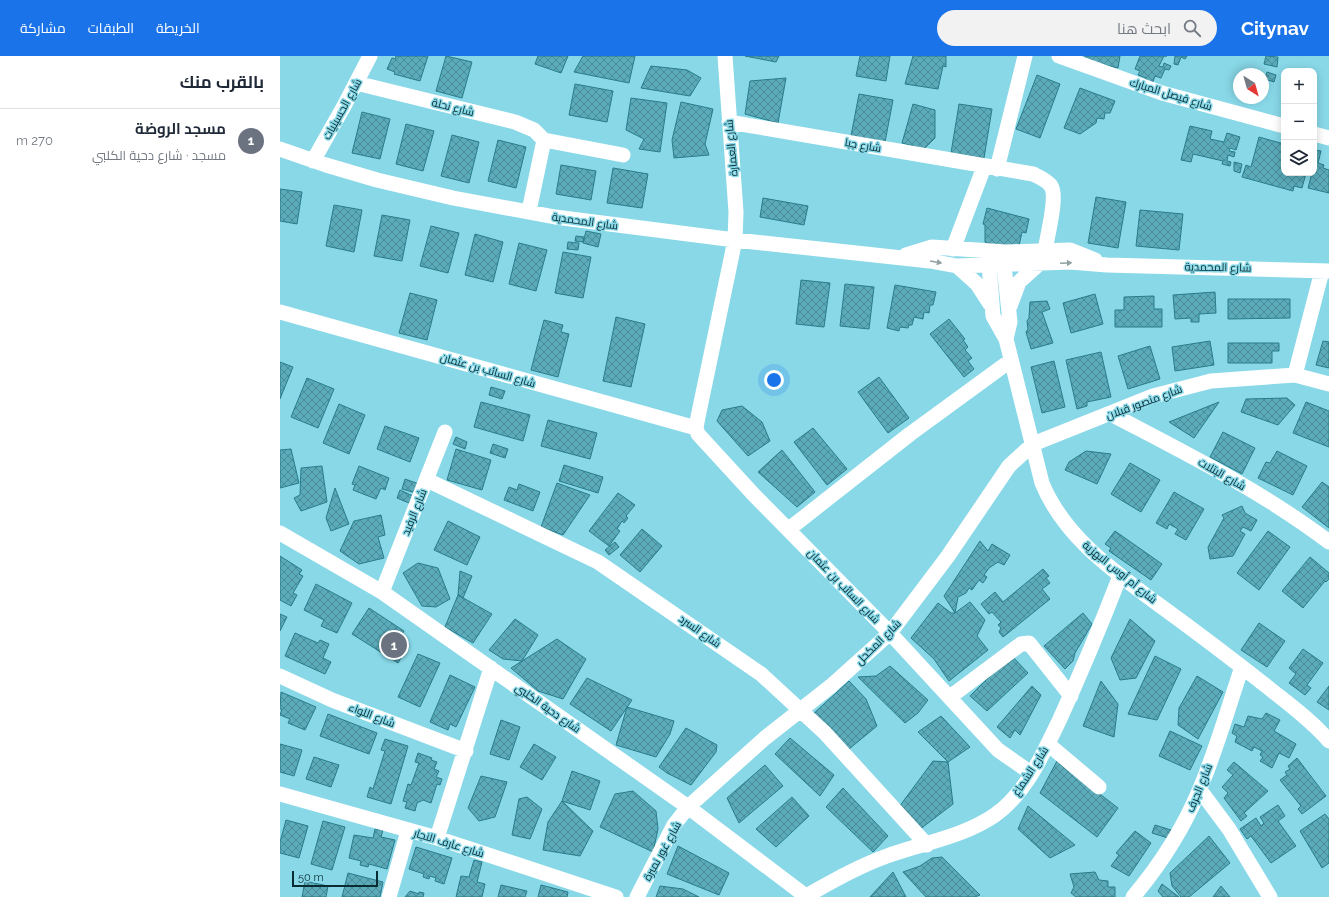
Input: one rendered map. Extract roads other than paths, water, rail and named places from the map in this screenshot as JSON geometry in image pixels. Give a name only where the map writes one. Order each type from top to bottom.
[{"type":"street","name":"شارع الحسينيات","points":[[313,161],[370,56]]},
{"type":"street","name":"شارع العمارة","points":[[725,56],[736,206],[735,240]]},
{"type":"street","points":[[953,249],[990,168],[1025,56]]},
{"type":"street","name":"شارع فيصل المبارك","points":[[1059,56],[1162,93],[1281,125]]},
{"type":"street","name":"شارع نحلة","points":[[356,83],[515,122],[534,130],[544,140],[623,155]]},
{"type":"street","name":"شارع جبا","points":[[729,122],[990,168],[1033,174],[1046,181],[1052,187],[1053,201],[1045,251]]},
{"type":"street","points":[[1317,135],[1329,138]]},
{"type":"street","points":[[529,211],[544,140]]},
{"type":"street","name":"شارع المحمدية","points":[[280,149],[313,161],[378,180],[453,198],[602,223],[735,240],[897,257],[957,266],[989,258]]},
{"type":"street","points":[[696,428],[735,240]]},
{"type":"street","name":"شارع المحمدية","points":[[897,257],[932,247],[953,249],[989,258],[1039,264],[1070,262],[1107,265],[1326,271]]},
{"type":"street","name":"شارع المحمدية","points":[[1005,259],[1045,251],[1070,250],[1107,265]]},
{"type":"street","name":"شارع أم أوس البهزية","points":[[989,258],[993,316],[1006,339],[1010,361],[1042,483],[1049,501],[1064,522],[1087,547],[1120,576],[1242,667],[1306,718],[1329,741]]},
{"type":"street","name":"شارع أم أوس البهزية","points":[[1005,259],[1008,312],[1010,322],[1006,339]]},
{"type":"street","points":[[1008,312],[1018,284],[1039,264]]},
{"type":"street","points":[[957,266],[980,289],[989,303],[993,316]]},
{"type":"street","points":[[1295,375],[1326,271]]},
{"type":"street","name":"شارع السائب بن عثمان","points":[[280,312],[696,428],[701,438],[754,495],[890,633],[998,750],[1031,773]]},
{"type":"street","points":[[789,529],[910,434],[1010,361]]},
{"type":"street","name":"شارع منصور قبلان","points":[[1033,444],[1153,396],[1211,381],[1295,375],[1329,384]]},
{"type":"street","name":"شارع البتلات","points":[[1110,414],[1206,464],[1305,524],[1329,542]]},
{"type":"street","name":"شارع الرفيد","points":[[382,592],[445,432]]},
{"type":"street","name":"شارع المكحل","points":[[688,807],[765,738],[860,661],[890,633],[948,556],[1009,466],[1033,444]]},
{"type":"street","name":"شارع السرد","points":[[427,480],[598,562],[761,674],[825,733],[927,844]]},
{"type":"street","name":"شارع دحية الكلبي","points":[[280,533],[382,592],[688,807],[807,897]]},
{"type":"street","name":"شارع الشماغ","points":[[807,897],[866,864],[973,827],[995,815],[1014,797],[1031,773],[1048,744],[1070,696],[1120,576]]},
{"type":"street","points":[[950,697],[1021,644],[1029,643],[1070,696]]},
{"type":"street","name":"شارع الجرف","points":[[1133,897],[1156,868],[1186,820],[1200,790],[1242,667]]},
{"type":"street","points":[[437,838],[466,751],[491,668]]},
{"type":"street","name":"شارع اللواء","points":[[280,676],[353,708],[466,751]]},
{"type":"street","points":[[1048,744],[1099,787]]},
{"type":"street","points":[[1200,790],[1229,829],[1270,897]]},
{"type":"street","name":"شارع عارف النجار","points":[[280,794],[437,838],[616,897]]},
{"type":"street","name":"شارع غور نميرة","points":[[637,897],[674,825],[688,807]]},
{"type":"street","points":[[389,897],[408,831]]},
{"type":"place","name":"مسجد الروضة","points":[[394,645]]}]
